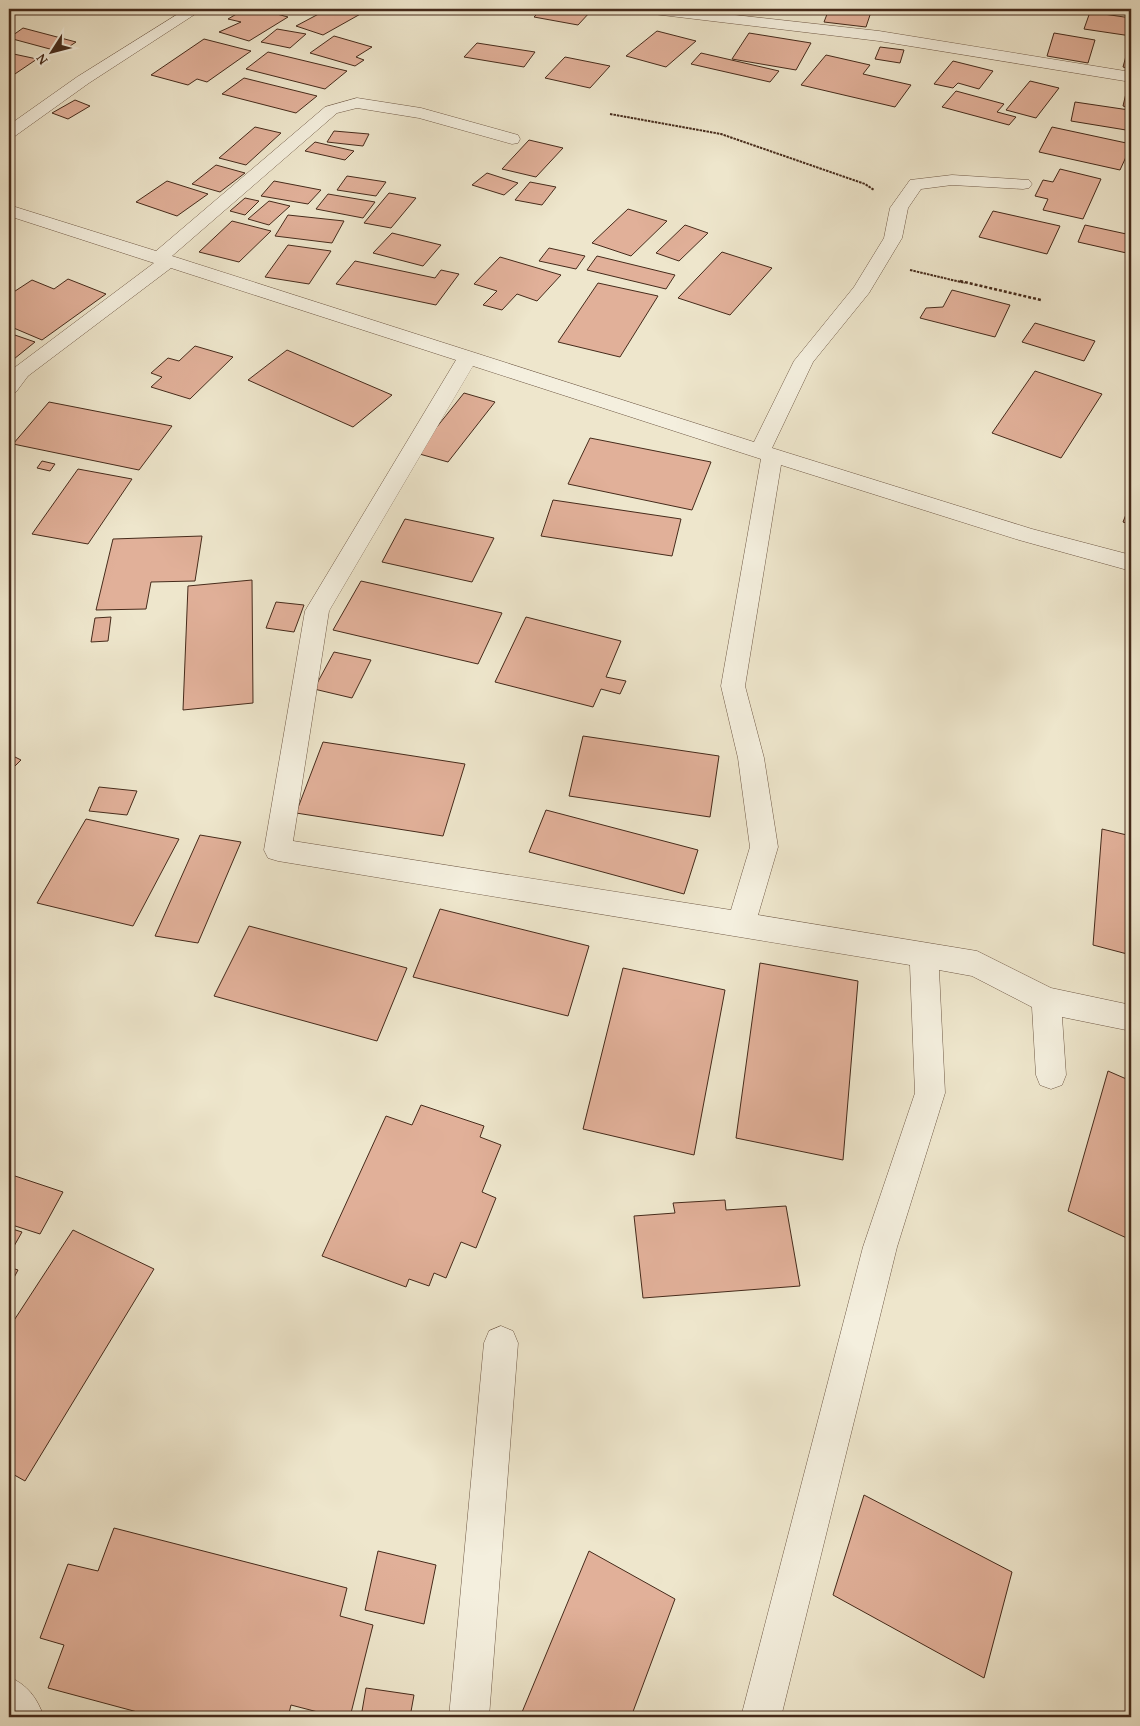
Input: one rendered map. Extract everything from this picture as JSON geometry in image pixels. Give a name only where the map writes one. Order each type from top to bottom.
[{"type":"street","points":[[9,132],[83,80],[196,9]]},
{"type":"street","points":[[645,9],[879,36],[1131,77]]},
{"type":"street","points":[[9,388],[21,372],[163,259],[331,110],[358,102],[421,114],[512,139]]},
{"type":"street","points":[[741,924],[764,847],[750,758],[734,686],[766,453],[804,361],[862,289],[893,238],[898,208],[916,184],[952,180],[1023,184]]},
{"type":"street","points":[[9,210],[766,453],[1027,535],[1131,563]]},
{"type":"street","points":[[468,357],[317,611],[278,850],[977,964],[1046,1000],[1131,1018]]},
{"type":"street","points":[[761,1717],[780,1635],[880,1247],[930,1094],[924,955]]},
{"type":"street","points":[[1046,1000],[1051,1074]]},
{"type":"street","points":[[469,1717],[502,1343]]},
{"type":"street","points":[[9,1698],[24,1717]]},
{"type":"path","points":[[610,114],[721,134],[865,184],[898,208]]},
{"type":"path","points":[[878,263],[1041,300]]},
{"type":"building","points":[[245,9],[258,9],[288,17],[249,41],[219,32],[241,22],[228,19]]},
{"type":"building","points":[[328,9],[354,9],[364,12],[323,35],[296,26]]},
{"type":"building","points":[[542,9],[581,9],[591,11],[578,25],[534,17]]},
{"type":"building","points":[[829,9],[872,9],[866,27],[824,22]]},
{"type":"building","points":[[1090,12],[1131,18],[1131,36],[1084,29]]},
{"type":"building","points":[[23,28],[76,42],[61,52],[9,38]]},
{"type":"building","points":[[277,29],[306,34],[290,48],[261,42]]},
{"type":"building","points":[[657,31],[696,41],[666,67],[626,56]]},
{"type":"building","points":[[749,33],[811,43],[796,70],[732,59]]},
{"type":"building","points":[[1054,33],[1095,40],[1088,63],[1047,56]]},
{"type":"building","points":[[334,36],[372,47],[356,57],[364,60],[355,66],[310,53]]},
{"type":"building","points":[[204,39],[251,51],[207,82],[197,79],[188,85],[151,75]]},
{"type":"building","points":[[477,43],[535,52],[524,67],[464,57]]},
{"type":"building","points":[[1129,45],[1131,45],[1131,69],[1123,67]]},
{"type":"building","points":[[880,47],[904,50],[900,63],[875,59]]},
{"type":"building","points":[[268,52],[347,71],[325,89],[246,69]]},
{"type":"building","points":[[9,53],[37,59],[9,78]]},
{"type":"building","points":[[701,53],[779,71],[770,82],[691,64]]},
{"type":"building","points":[[826,55],[870,65],[863,74],[911,85],[895,107],[801,85]]},
{"type":"building","points":[[565,57],[610,66],[590,88],[545,78]]},
{"type":"building","points":[[953,61],[993,71],[979,89],[958,83],[953,88],[934,84]]},
{"type":"building","points":[[244,78],[317,96],[296,113],[222,94]]},
{"type":"building","points":[[1030,81],[1059,88],[1036,118],[1006,110]]},
{"type":"building","points":[[1127,89],[1131,90],[1131,108],[1123,106]]},
{"type":"building","points":[[956,91],[1004,104],[997,112],[1016,117],[1009,125],[942,107]]},
{"type":"building","points":[[75,100],[90,106],[68,119],[52,113]]},
{"type":"building","points":[[1075,102],[1129,110],[1126,130],[1071,121]]},
{"type":"building","points":[[255,127],[281,133],[246,165],[219,158]]},
{"type":"building","points":[[1052,127],[1131,144],[1131,146],[1120,170],[1039,152]]},
{"type":"building","points":[[334,131],[369,134],[363,146],[327,142]]},
{"type":"building","points":[[529,140],[563,148],[536,177],[502,169]]},
{"type":"building","points":[[315,142],[354,151],[345,160],[305,151]]},
{"type":"building","points":[[216,165],[245,173],[220,192],[192,184]]},
{"type":"building","points":[[1060,169],[1101,179],[1083,219],[1043,210],[1048,199],[1035,196],[1043,180],[1053,182]]},
{"type":"building","points":[[487,173],[518,183],[504,195],[472,185]]},
{"type":"building","points":[[347,176],[386,182],[376,196],[337,190]]},
{"type":"building","points":[[167,181],[208,194],[177,216],[136,202]]},
{"type":"building","points":[[274,181],[321,190],[308,204],[261,196]]},
{"type":"building","points":[[530,182],[556,187],[542,205],[515,200]]},
{"type":"building","points":[[389,193],[416,198],[391,228],[364,223]]},
{"type":"building","points":[[328,194],[375,202],[363,218],[316,209]]},
{"type":"building","points":[[245,198],[259,201],[245,215],[230,211]]},
{"type":"building","points":[[269,201],[290,206],[269,225],[248,219]]},
{"type":"building","points":[[628,209],[667,221],[631,256],[592,243]]},
{"type":"building","points":[[993,211],[1060,226],[1047,254],[979,237]]},
{"type":"building","points":[[288,215],[344,221],[332,243],[275,236]]},
{"type":"building","points":[[232,221],[271,231],[239,262],[199,252]]},
{"type":"building","points":[[685,225],[708,233],[679,261],[656,253]]},
{"type":"building","points":[[1085,225],[1131,235],[1131,254],[1078,242]]},
{"type":"building","points":[[392,233],[441,245],[423,266],[373,253]]},
{"type":"building","points":[[288,245],[331,251],[309,284],[265,277]]},
{"type":"building","points":[[549,248],[585,256],[576,269],[539,261]]},
{"type":"building","points":[[722,252],[772,268],[730,315],[678,298]]},
{"type":"building","points":[[597,256],[675,275],[666,289],[587,270]]},
{"type":"building","points":[[500,257],[561,275],[537,301],[517,294],[502,310],[483,305],[497,291],[474,284]]},
{"type":"building","points":[[355,261],[435,278],[441,270],[459,274],[436,305],[336,284]]},
{"type":"building","points":[[68,279],[106,294],[42,340],[9,326],[9,295],[32,280],[54,289]]},
{"type":"building","points":[[598,283],[658,296],[620,357],[558,342]]},
{"type":"building","points":[[952,290],[1010,305],[995,337],[920,318],[926,308],[943,307]]},
{"type":"building","points":[[1035,323],[1095,341],[1084,361],[1022,342]]},
{"type":"building","points":[[9,333],[35,342],[9,363]]},
{"type":"building","points":[[195,346],[233,357],[190,399],[151,387],[162,377],[151,373],[168,358],[179,361]]},
{"type":"building","points":[[287,350],[392,395],[353,427],[248,380]]},
{"type":"building","points":[[1035,371],[1102,394],[1061,458],[992,433]]},
{"type":"building","points":[[464,393],[495,402],[448,462],[416,453]]},
{"type":"building","points":[[49,402],[172,426],[139,470],[13,444]]},
{"type":"building","points":[[590,438],[711,462],[692,510],[568,484]]},
{"type":"building","points":[[42,461],[55,464],[50,471],[37,468]]},
{"type":"building","points":[[78,469],[132,479],[88,544],[32,534]]},
{"type":"building","points":[[553,500],[681,519],[672,556],[541,536]]},
{"type":"building","points":[[1131,502],[1131,525],[1123,522]]},
{"type":"building","points":[[405,519],[494,538],[472,582],[382,562]]},
{"type":"building","points":[[202,536],[195,581],[151,582],[146,609],[96,610],[113,539]]},
{"type":"building","points":[[252,580],[253,703],[183,710],[188,586]]},
{"type":"building","points":[[361,581],[502,613],[478,664],[333,630]]},
{"type":"building","points":[[276,602],[304,605],[294,632],[266,628]]},
{"type":"building","points":[[111,617],[108,641],[91,642],[95,618]]},
{"type":"building","points":[[526,617],[621,641],[606,677],[626,681],[620,694],[601,689],[593,707],[495,682]]},
{"type":"building","points":[[334,652],[371,660],[352,698],[314,689]]},
{"type":"building","points":[[583,736],[719,756],[710,817],[569,796]]},
{"type":"building","points":[[323,742],[465,764],[443,836],[296,813]]},
{"type":"building","points":[[9,754],[21,760],[9,772]]},
{"type":"building","points":[[99,787],[137,791],[127,815],[89,811]]},
{"type":"building","points":[[546,810],[698,850],[684,894],[529,852]]},
{"type":"building","points":[[86,819],[179,839],[133,926],[37,903]]},
{"type":"building","points":[[1102,829],[1131,836],[1131,955],[1093,945]]},
{"type":"building","points":[[200,835],[241,842],[198,943],[155,936]]},
{"type":"building","points":[[440,909],[589,946],[568,1016],[413,977]]},
{"type":"building","points":[[249,926],[407,968],[377,1041],[214,996]]},
{"type":"building","points":[[760,963],[858,981],[843,1160],[736,1138]]},
{"type":"building","points":[[623,968],[725,990],[694,1155],[583,1129]]},
{"type":"building","points":[[1108,1071],[1131,1081],[1131,1240],[1068,1211]]},
{"type":"building","points":[[421,1105],[484,1126],[480,1137],[501,1145],[482,1192],[496,1198],[476,1248],[461,1242],[446,1278],[434,1273],[429,1286],[409,1279],[406,1287],[322,1256],[386,1116],[412,1125]]},
{"type":"building","points":[[9,1174],[63,1192],[40,1234],[9,1224]]},
{"type":"building","points":[[725,1200],[726,1210],[786,1206],[800,1286],[643,1298],[634,1216],[675,1213],[673,1203]]},
{"type":"building","points":[[9,1228],[22,1232],[9,1255]]},
{"type":"building","points":[[73,1230],[154,1269],[25,1481],[9,1472],[9,1328]]},
{"type":"building","points":[[9,1267],[18,1270],[9,1287]]},
{"type":"building","points":[[864,1495],[1012,1572],[984,1678],[833,1595]]},
{"type":"building","points":[[114,1528],[347,1588],[340,1616],[373,1625],[350,1717],[337,1717],[291,1705],[288,1717],[156,1717],[48,1688],[64,1645],[40,1638],[68,1564],[98,1571]]},
{"type":"building","points":[[378,1551],[436,1565],[424,1624],[365,1610]]},
{"type":"building","points":[[589,1551],[675,1599],[631,1717],[520,1717]]},
{"type":"building","points":[[366,1688],[414,1695],[410,1717],[361,1717]]}]
